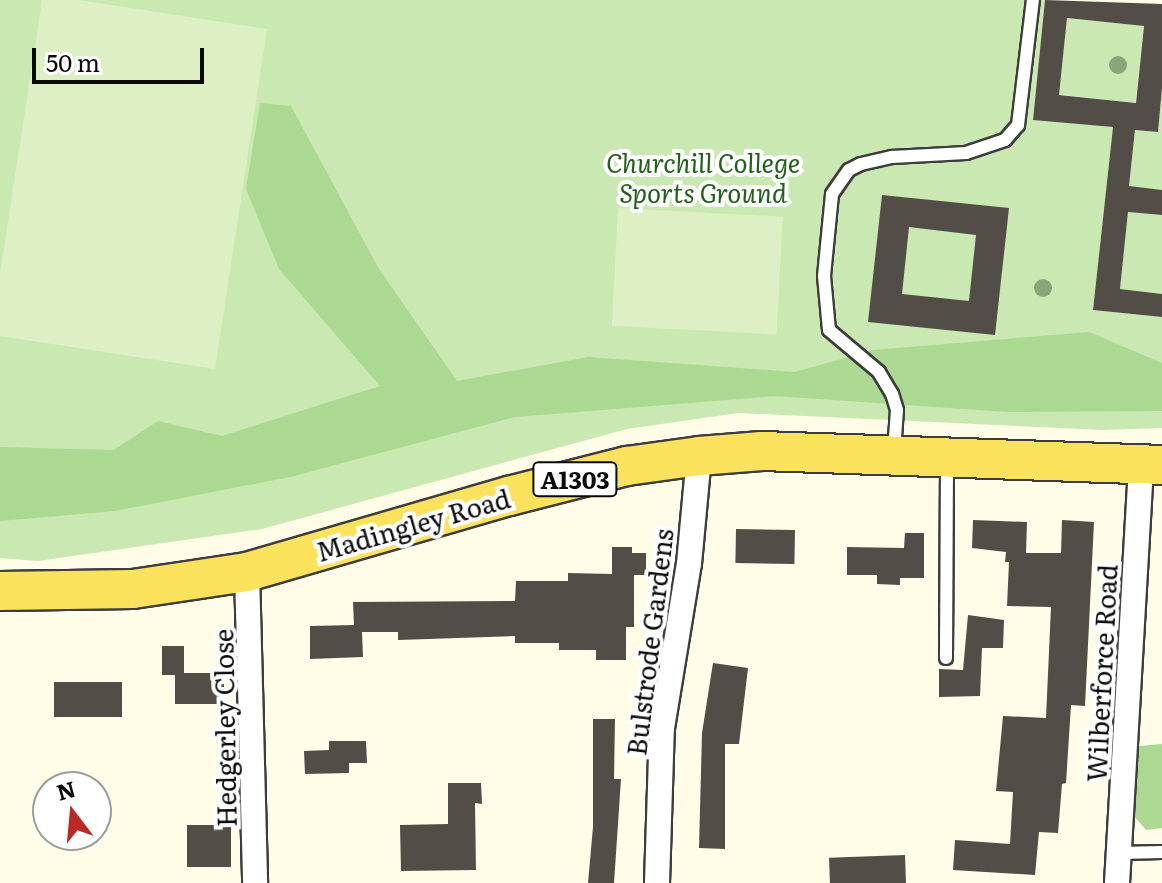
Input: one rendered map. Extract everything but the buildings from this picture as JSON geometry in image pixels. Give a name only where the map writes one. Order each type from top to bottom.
[{"type":"main road","name":"Madingley Road","points":[[0,591],[133,589],[247,572],[568,481],[627,466],[699,456],[762,451],[1152,466]]},
{"type":"street","name":"Bulstrode Gardens","points":[[657,883],[662,728],[689,564],[699,456]]},
{"type":"street","name":"Wilberforce Road","points":[[1117,883],[1152,466]]},
{"type":"street","name":"Hedgerley Close","points":[[247,572],[255,883]]},
{"type":"lane","points":[[894,454],[897,410],[892,394],[879,372],[829,330],[824,276],[832,194],[849,170],[861,164],[892,157],[966,153],[1005,140],[1018,125],[1033,0]]},
{"type":"lane","points":[[946,658],[947,457]]},
{"type":"lane","points":[[1119,853],[1162,852]]},
{"type":"green space","name":"Churchill College Sports Ground","points":[[0,0],[1045,0],[1033,119],[1113,127],[1093,310],[1162,317],[1162,428],[1102,430],[738,413],[627,429],[262,529],[38,561],[0,558]]},
{"type":"green space","points":[[42,0],[79,0],[267,29],[215,369],[0,336],[0,273]]},
{"type":"green space","points":[[1067,18],[1144,26],[1136,103],[1059,95]]},
{"type":"green space","points":[[1162,88],[1162,190],[1129,187],[1135,130],[1158,132]]},
{"type":"green space","points":[[260,103],[291,106],[379,269],[457,381],[588,357],[795,372],[873,350],[1089,332],[1162,363],[1162,411],[1007,412],[775,396],[515,417],[290,477],[115,511],[0,521],[0,447],[114,450],[158,421],[222,436],[380,386],[279,269],[246,189]]},
{"type":"green space","points":[[618,208],[783,217],[777,334],[612,326]]},
{"type":"green space","points":[[1128,212],[1162,215],[1162,294],[1120,289]]},
{"type":"green space","points":[[1162,744],[1162,828],[1146,830],[1133,815],[1138,746]]}]
